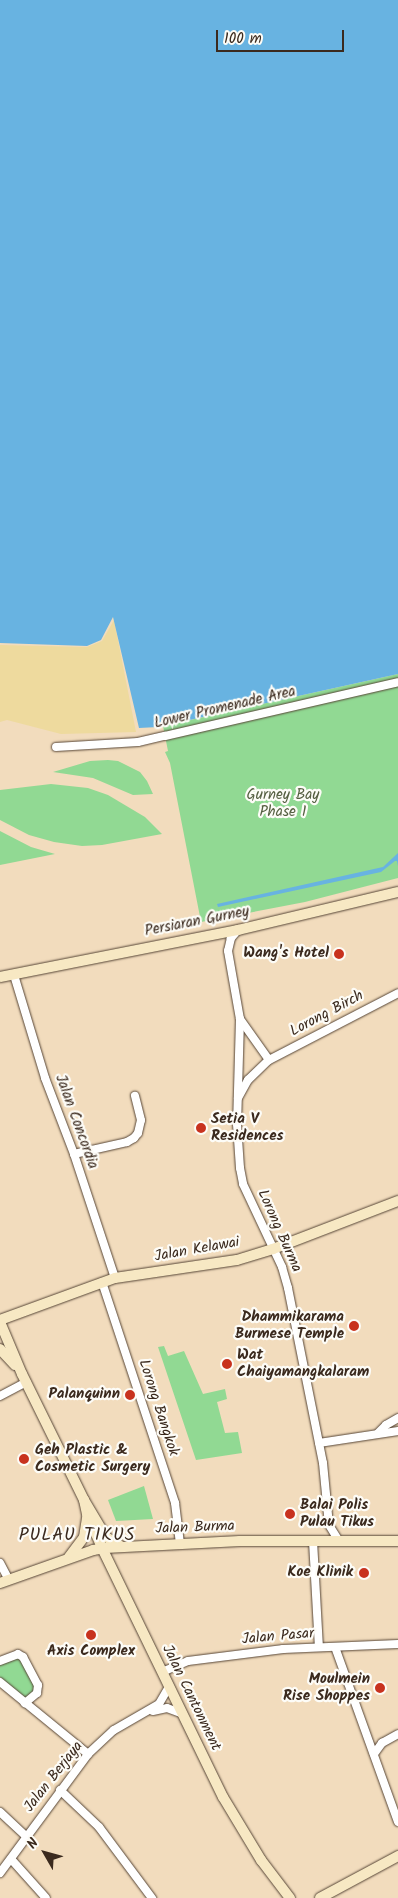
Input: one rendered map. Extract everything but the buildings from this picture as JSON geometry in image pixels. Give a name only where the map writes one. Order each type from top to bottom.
[{"type":"main road","name":"Persiaran Gurney","points":[[0,977],[238,930],[398,892]]},
{"type":"main road","name":"Jalan Kelawai","points":[[0,1321],[115,1278],[237,1260],[273,1249],[398,1201]]},
{"type":"main road","name":"Jalan Cantonment","points":[[0,1321],[24,1378],[84,1500],[106,1537],[122,1546]]},
{"type":"main road","points":[[0,1350],[24,1378]]},
{"type":"main road","name":"Jalan Cantonment","points":[[84,1500],[87,1514],[102,1548],[237,1822],[290,1898]]},
{"type":"main road","points":[[66,1559],[84,1537],[87,1514]]},
{"type":"main road","name":"Jalan Burma","points":[[5,1582],[66,1559],[102,1548],[180,1544],[398,1541]]},
{"type":"main road","points":[[320,1898],[398,1856]]},
{"type":"street","name":"Lower Promenade Area","points":[[56,747],[147,740],[398,682]]},
{"type":"street","name":"Lorong Burma","points":[[238,930],[232,938],[228,951],[240,1019],[237,1148],[243,1184],[282,1267],[290,1295],[319,1443],[329,1525],[339,1541]]},
{"type":"street","name":"Jalan Concordia","points":[[14,974],[45,1078],[74,1154],[115,1278]]},
{"type":"street","name":"Lorong Birch","points":[[237,1100],[248,1080],[269,1060],[398,993]]},
{"type":"street","points":[[240,1019],[269,1060]]},
{"type":"street","points":[[74,1154],[127,1142],[134,1138],[138,1133],[141,1120],[135,1096]]},
{"type":"street","name":"Lorong Bangkok","points":[[102,1282],[175,1503],[180,1544]]},
{"type":"street","points":[[0,1396],[24,1378]]},
{"type":"street","points":[[378,1433],[386,1425],[398,1418]]},
{"type":"street","points":[[319,1443],[398,1431]]},
{"type":"street","points":[[313,1541],[319,1647]]},
{"type":"street","points":[[0,1563],[5,1582]]},
{"type":"street","name":"Jalan Pasar","points":[[162,1672],[188,1661],[283,1649],[398,1644]]},
{"type":"street","points":[[335,1647],[398,1822]]},
{"type":"street","points":[[0,1661],[18,1654],[23,1657],[38,1685],[37,1693],[26,1703]]},
{"type":"street","points":[[0,1682],[88,1754]]},
{"type":"street","name":"Jalan Berjaya","points":[[0,1874],[26,1836],[88,1754],[114,1730],[163,1699],[169,1686]]},
{"type":"street","name":"Jalan Berjaya","points":[[145,1712],[167,1708],[182,1713]]},
{"type":"street","points":[[367,1735],[375,1741],[398,1734]]},
{"type":"street","points":[[374,1754],[390,1738]]},
{"type":"street","points":[[60,1790],[109,1839],[152,1898]]},
{"type":"street","points":[[0,1812],[26,1836]]},
{"type":"street","points":[[10,1859],[46,1898]]},
{"type":"green space","name":"Gurney Bay Phase 1","points":[[398,674],[398,878],[305,902],[201,922],[170,763],[165,752],[168,751],[163,726]]},
{"type":"green space","points":[[90,761],[118,761],[140,772],[153,794],[133,795],[93,778],[53,772]]},
{"type":"green space","points":[[51,784],[88,788],[108,795],[145,817],[162,834],[102,845],[82,846],[54,842],[29,835],[0,820],[0,790]]},
{"type":"green space","points":[[0,831],[31,847],[55,854],[0,865]]},
{"type":"green space","points":[[164,1346],[168,1356],[184,1351],[203,1394],[225,1389],[227,1399],[217,1402],[225,1433],[238,1432],[242,1453],[196,1460],[158,1347]]},
{"type":"green space","points":[[144,1486],[153,1519],[116,1521],[108,1500]]},
{"type":"green space","points":[[14,1657],[21,1660],[35,1686],[33,1692],[28,1697],[22,1697],[0,1677],[0,1664]]},
{"type":"sand","points":[[114,620],[136,732],[61,734],[7,720],[0,722],[0,645],[87,647],[102,641]]},
{"type":"water","points":[[0,0],[398,0],[398,674],[158,727],[139,728],[113,617],[101,640],[87,646],[0,643]]},
{"type":"water","points":[[398,853],[398,866],[397,861],[395,861],[381,872],[218,907],[217,904],[383,867]]},
{"type":"place","name":"Wang's Hotel","points":[[339,954]]},
{"type":"place","name":"Setia V Residences","points":[[201,1128]]},
{"type":"place","name":"Dhammikarama Burmese Temple","points":[[354,1326]]},
{"type":"place","name":"Wat Chaiyamangkalaram","points":[[227,1364]]},
{"type":"place","name":"Palanquinn","points":[[130,1395]]},
{"type":"place","name":"Geh Plastic & Cosmetic Surgery","points":[[24,1459]]},
{"type":"place","name":"Balai Polis Pulau Tikus","points":[[290,1514]]},
{"type":"place","name":"Koe Klinik","points":[[364,1573]]},
{"type":"place","name":"Axis Complex","points":[[91,1635]]},
{"type":"place","name":"Moulmein Rise Shoppes","points":[[380,1688]]},
{"type":"district","name":"PULAU TIKUS","points":[[77,1536]]}]
